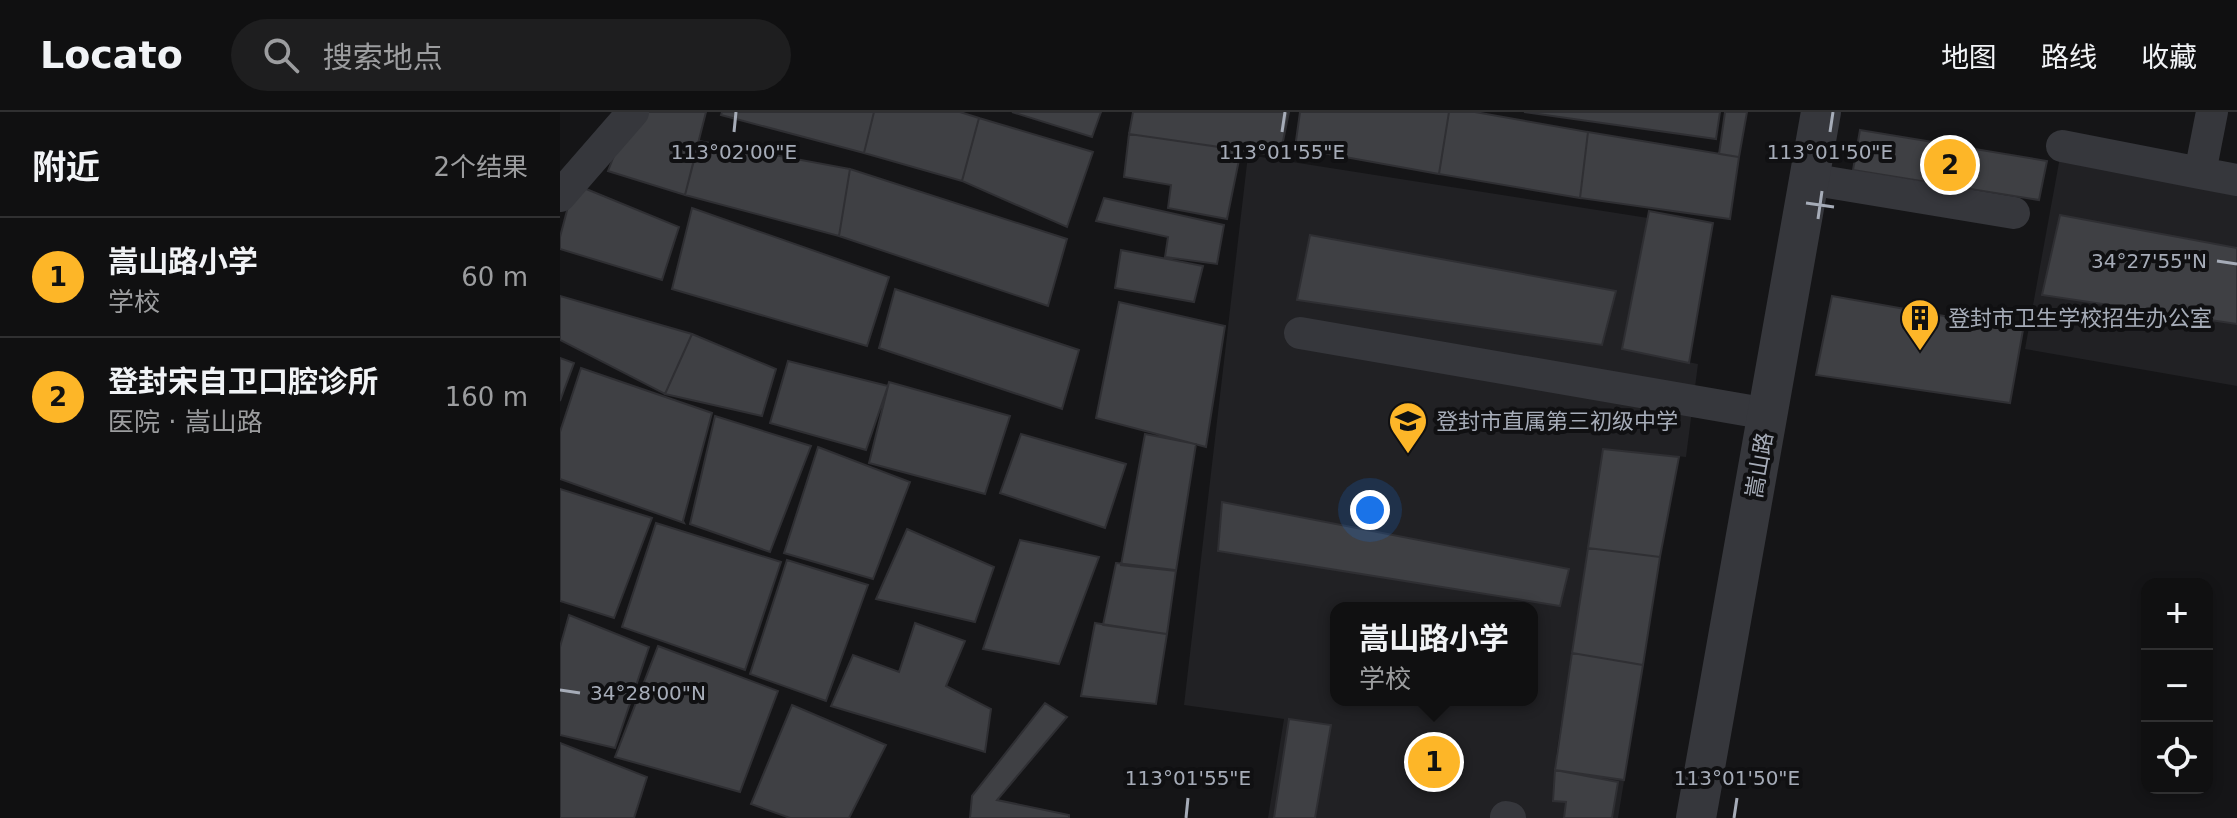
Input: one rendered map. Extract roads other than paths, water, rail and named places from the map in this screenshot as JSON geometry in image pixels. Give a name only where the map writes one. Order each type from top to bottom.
[{"type":"street","points":[[560,196],[633,112]]},
{"type":"street","name":"嵩山路","points":[[1696,818],[1821,112]]},
{"type":"street","points":[[2200,173],[2212,112]]},
{"type":"street","points":[[2062,146],[2237,180]]},
{"type":"street","points":[[1809,179],[2014,213]]},
{"type":"street","points":[[1300,333],[1768,414]]},
{"type":"place","name":"登封宋自卫口腔诊所","points":[[1950,165]]},
{"type":"place","name":"登封市卫生学校招生办公室","points":[[1920,352]]},
{"type":"place","name":"登封市直属第三初级中学","points":[[1408,455]]},
{"type":"place","name":"嵩山路小学","points":[[1434,762]]}]
